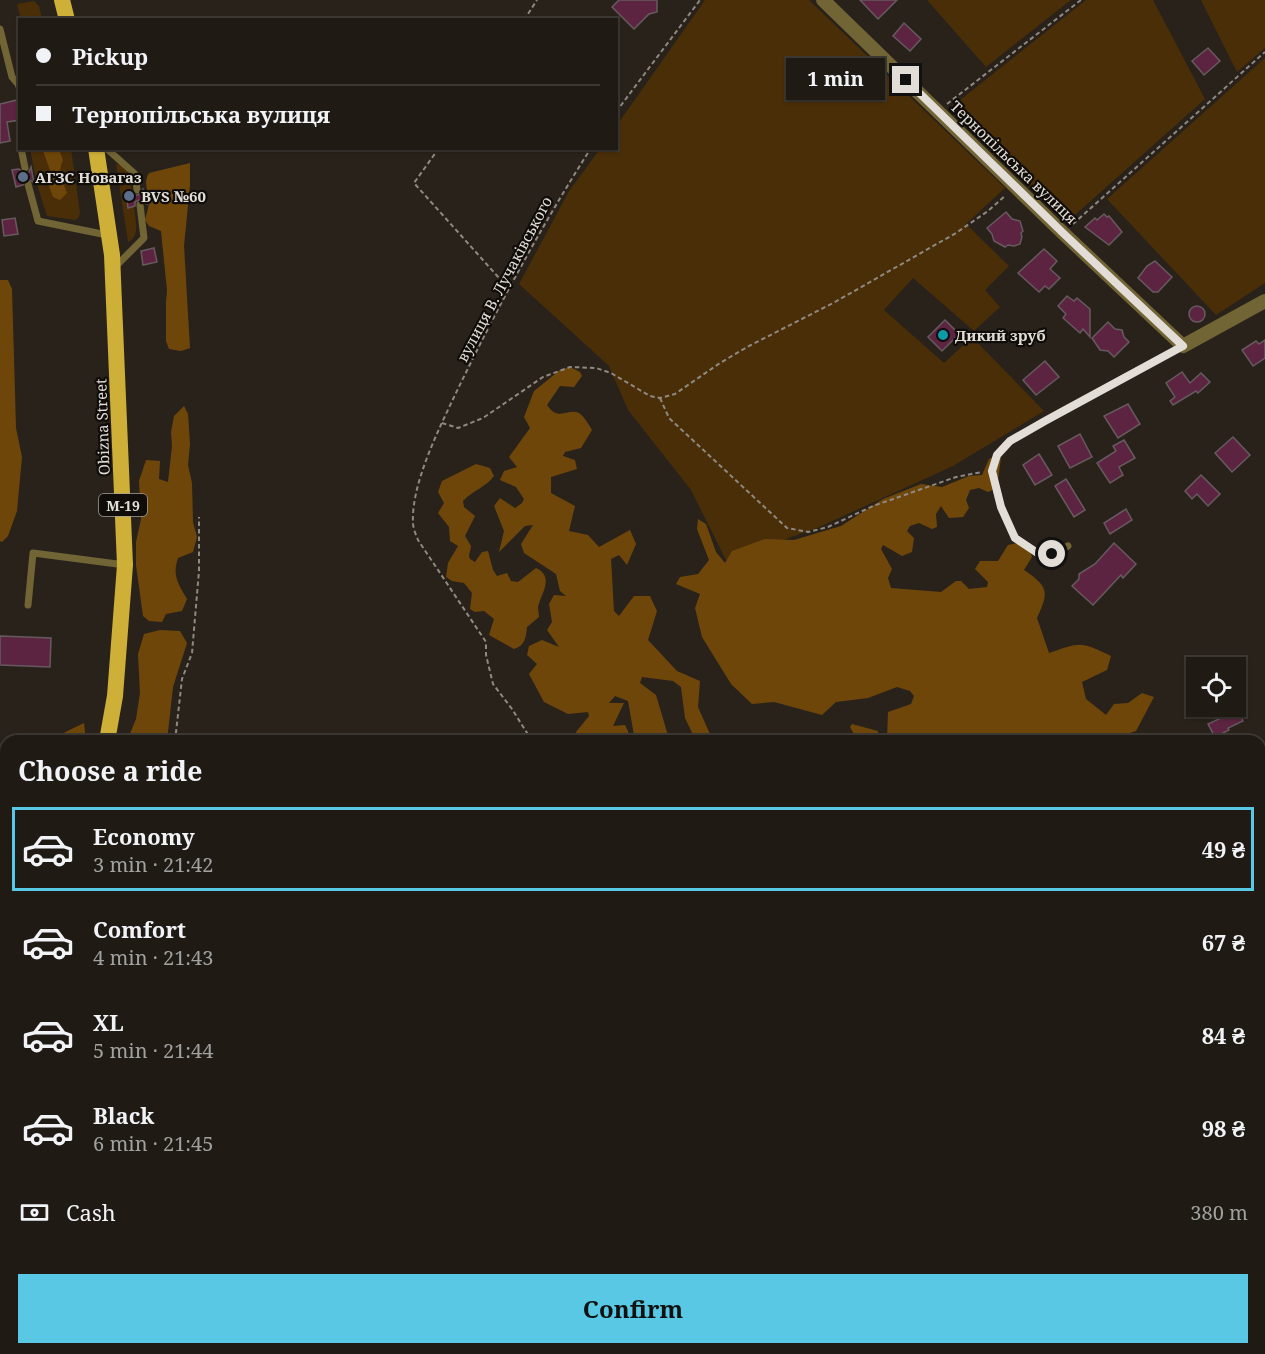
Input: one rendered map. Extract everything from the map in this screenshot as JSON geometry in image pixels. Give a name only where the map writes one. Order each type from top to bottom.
[{"type":"highway","points":[[62,0],[66,18]]},
{"type":"highway","name":"Obizna Street","points":[[96,150],[113,269],[125,565],[115,696],[108,735]]},
{"type":"street","name":"Тернопільська вулиця","points":[[823,0],[1183,346]]},
{"type":"street","points":[[1183,346],[1265,301]]},
{"type":"lane","points":[[0,28],[12,77],[18,84]]},
{"type":"lane","points":[[21,150],[25,168]]},
{"type":"lane","points":[[108,150],[135,174],[137,190]]},
{"type":"lane","points":[[28,184],[38,221],[110,235]]},
{"type":"lane","points":[[113,269],[144,238],[140,205]]},
{"type":"lane","points":[[1068,546],[1042,556],[1015,538],[1001,507],[992,471],[997,455],[1010,441],[1183,346]]},
{"type":"lane","points":[[28,606],[33,553],[125,565]]},
{"type":"path","points":[[525,18],[537,0]]},
{"type":"path","points":[[618,109],[700,0]]},
{"type":"path","points":[[938,111],[1081,0]]},
{"type":"path","points":[[1063,233],[1265,52]]},
{"type":"path","points":[[438,150],[414,183],[509,289]]},
{"type":"path","name":"вулиця В. Лучаківського","points":[[528,735],[493,684],[486,655],[486,642],[427,555],[418,540],[413,524],[420,477],[442,423],[509,289],[559,198],[590,150]]},
{"type":"path","points":[[442,423],[458,428],[483,418],[533,383],[570,367],[596,368],[611,373],[650,396],[660,398],[675,394],[749,346],[835,302],[956,233],[988,211],[1016,187]]},
{"type":"path","points":[[660,398],[669,418],[786,528],[808,532],[828,527],[873,506],[956,477],[992,471]]},
{"type":"path","points":[[176,735],[182,679],[192,653],[199,571],[199,517]]},
{"type":"shaded area","points":[[705,0],[809,0],[1005,188],[966,224],[1009,266],[985,290],[1000,307],[974,331],[913,278],[884,310],[944,363],[972,337],[1044,411],[953,466],[817,528],[726,560],[691,490],[628,410],[609,366],[519,284],[569,191],[599,150],[618,150],[618,124]]},
{"type":"shaded area","points":[[927,0],[1071,0],[986,67]]},
{"type":"shaded area","points":[[1086,0],[1153,0],[1205,99],[1066,223],[950,108]]},
{"type":"shaded area","points":[[1201,0],[1265,0],[1265,48],[1237,72]]},
{"type":"shaded area","points":[[34,1],[39,6],[42,18],[21,18],[17,4]]},
{"type":"shaded area","points":[[1265,58],[1265,283],[1216,315],[1107,199]]},
{"type":"shaded area","points":[[30,150],[71,150],[79,217],[75,220],[47,216]]},
{"type":"shaded area","points":[[43,150],[59,150],[63,160],[62,180],[67,193],[60,200],[53,197],[49,186],[51,173]]},
{"type":"shaded area","points":[[190,163],[184,246],[190,348],[181,351],[169,349],[166,341],[167,290],[161,231],[149,226],[145,220],[149,204],[146,181],[149,173]]},
{"type":"shaded area","points":[[116,164],[126,170],[132,191],[126,193],[128,207],[134,207],[136,231],[135,236],[128,242]]},
{"type":"shaded area","points":[[0,280],[8,280],[12,289],[16,428],[22,457],[17,511],[8,536],[2,542],[0,541]]},
{"type":"shaded area","points":[[570,367],[580,372],[582,376],[574,387],[560,386],[547,405],[559,414],[579,413],[592,430],[581,448],[565,452],[563,456],[575,460],[577,469],[551,477],[551,493],[575,506],[569,531],[588,535],[599,547],[630,530],[636,544],[627,565],[619,555],[611,559],[614,611],[619,616],[634,596],[650,596],[657,611],[648,640],[677,671],[700,681],[698,707],[710,735],[693,735],[685,718],[681,687],[673,681],[642,677],[640,683],[656,695],[669,735],[634,735],[628,701],[615,696],[609,703],[624,703],[613,726],[625,725],[629,735],[577,735],[576,732],[589,716],[588,712],[568,714],[544,702],[529,674],[537,664],[527,655],[529,646],[542,640],[559,647],[547,630],[552,622],[549,604],[554,595],[566,596],[560,591],[556,574],[524,553],[521,544],[533,525],[525,526],[499,552],[504,531],[494,506],[500,498],[515,508],[524,499],[516,487],[500,480],[504,471],[517,467],[509,457],[530,428],[524,417],[534,391],[560,370]]},
{"type":"shaded area","points":[[184,406],[188,414],[190,444],[188,465],[192,483],[193,522],[197,537],[193,552],[178,558],[176,564],[177,579],[187,599],[182,611],[166,614],[162,622],[149,621],[143,616],[136,565],[136,542],[141,519],[139,481],[146,460],[160,461],[159,479],[168,482],[174,416]]},
{"type":"shaded area","points":[[997,455],[1001,457],[997,488],[988,492],[979,488],[970,490],[966,500],[969,508],[963,517],[949,518],[941,506],[936,514],[937,527],[932,529],[919,523],[910,526],[907,531],[914,538],[912,552],[902,556],[883,545],[881,549],[892,569],[888,578],[891,588],[941,592],[956,581],[961,581],[969,589],[987,587],[988,582],[975,569],[980,561],[998,561],[1008,545],[1025,541],[1032,557],[1024,570],[1038,581],[1044,591],[1044,602],[1037,618],[1049,653],[1080,645],[1111,656],[1107,670],[1082,682],[1086,699],[1106,715],[1114,704],[1128,703],[1142,693],[1154,697],[1136,731],[1126,735],[887,735],[888,712],[911,704],[914,696],[910,691],[897,687],[868,698],[836,702],[822,715],[774,702],[752,704],[731,684],[702,637],[695,608],[700,594],[676,584],[680,577],[698,574],[709,560],[697,529],[698,519],[706,524],[716,552],[725,563],[732,551],[765,539],[794,540],[841,526],[883,499],[921,484],[942,487],[969,476],[982,475],[989,459]]},
{"type":"shaded area","points":[[476,464],[490,468],[494,476],[463,501],[464,507],[475,516],[465,536],[471,546],[470,559],[475,562],[482,552],[488,551],[497,576],[507,573],[511,581],[518,582],[536,568],[545,576],[545,586],[538,607],[539,617],[527,627],[523,643],[514,649],[489,635],[494,619],[484,611],[475,612],[470,609],[472,593],[464,583],[452,581],[446,577],[448,563],[458,546],[450,541],[449,527],[438,513],[444,503],[438,492],[442,481]]},
{"type":"shaded area","points":[[160,630],[180,631],[187,643],[173,687],[168,735],[129,735],[136,719],[140,693],[138,654],[144,634]]},
{"type":"shaded area","points":[[84,723],[85,735],[59,735]]},
{"type":"shaded area","points":[[852,724],[878,731],[878,735],[854,735],[850,727]]},
{"type":"building","points":[[619,0],[657,0],[657,12],[649,14],[634,29],[612,7]]},
{"type":"building","points":[[860,0],[897,0],[878,19]]},
{"type":"building","points":[[904,23],[921,39],[910,51],[893,36]]},
{"type":"building","points":[[1208,48],[1220,61],[1204,75],[1192,61]]},
{"type":"building","points":[[17,100],[18,120],[7,122],[10,141],[0,143],[0,104]]},
{"type":"building","name":"АГЗС Новагаз","points":[[31,167],[34,183],[27,178],[23,185],[16,187],[12,170],[19,169],[26,174]]},
{"type":"building","name":"АГЗС Новагаз","points":[[143,189],[147,204],[139,200],[135,202],[135,206],[128,208],[126,192],[132,191],[134,195],[138,195]]},
{"type":"building","points":[[1006,212],[1012,219],[1020,221],[1023,231],[1020,244],[1005,247],[994,241],[987,228]]},
{"type":"building","points":[[1104,214],[1109,216],[1122,232],[1109,245],[1085,227]]},
{"type":"building","points":[[15,218],[18,234],[4,236],[2,220]]},
{"type":"building","points":[[154,248],[157,262],[143,265],[141,251]]},
{"type":"building","points":[[1044,249],[1057,261],[1050,269],[1060,278],[1049,289],[1045,286],[1039,292],[1018,273]]},
{"type":"building","points":[[1155,261],[1172,277],[1158,292],[1153,292],[1138,278],[1147,266]]},
{"type":"building","points":[[1067,296],[1074,301],[1077,298],[1090,309],[1090,337],[1083,329],[1080,333],[1063,318],[1066,314],[1058,306]]},
{"type":"building","points":[[1197,306],[1203,308],[1205,314],[1203,320],[1197,322],[1191,320],[1189,314],[1191,308]]},
{"type":"building","name":"Дикий зруб","points":[[945,320],[959,334],[942,351],[928,337]]},
{"type":"building","points":[[1108,322],[1115,329],[1122,330],[1129,342],[1114,357],[1108,351],[1100,350],[1092,338]]},
{"type":"building","points":[[1265,340],[1265,358],[1253,366],[1242,350],[1256,341],[1259,344]]},
{"type":"building","points":[[1045,361],[1059,377],[1036,395],[1023,380]]},
{"type":"building","points":[[1182,372],[1190,383],[1201,373],[1210,382],[1198,393],[1196,391],[1173,405],[1170,401],[1175,397],[1166,383]]},
{"type":"building","points":[[1128,404],[1140,424],[1118,438],[1104,416]]},
{"type":"building","points":[[1080,434],[1092,457],[1070,468],[1058,446]]},
{"type":"building","points":[[1233,437],[1250,455],[1232,472],[1215,453]]},
{"type":"building","points":[[1124,440],[1135,458],[1119,467],[1123,475],[1110,483],[1097,463],[1116,451],[1113,446]]},
{"type":"building","points":[[1039,454],[1052,475],[1035,485],[1023,465]]},
{"type":"building","points":[[1201,475],[1220,494],[1208,506],[1197,494],[1192,499],[1185,491]]},
{"type":"building","points":[[1066,479],[1085,510],[1074,517],[1055,486]]},
{"type":"building","points":[[1126,509],[1132,520],[1110,534],[1104,523]]},
{"type":"building","points":[[1114,543],[1136,564],[1123,578],[1121,575],[1093,605],[1072,586],[1079,579],[1079,574],[1095,564]]},
{"type":"building","points":[[0,636],[51,638],[50,667],[0,665]]},
{"type":"building","points":[[1223,717],[1241,717],[1243,721],[1219,735],[1214,735],[1208,724]]},
{"type":"place","name":"АГЗС Новагаз","points":[[23,177]]},
{"type":"place","name":"BVS №60","points":[[129,196]]},
{"type":"place","name":"Дикий зруб","points":[[943,335]]},
{"type":"route","points":[[906,80],[1183,346],[1010,441],[997,455],[992,471],[1001,507],[1015,538],[1042,556],[1052,554]]}]
